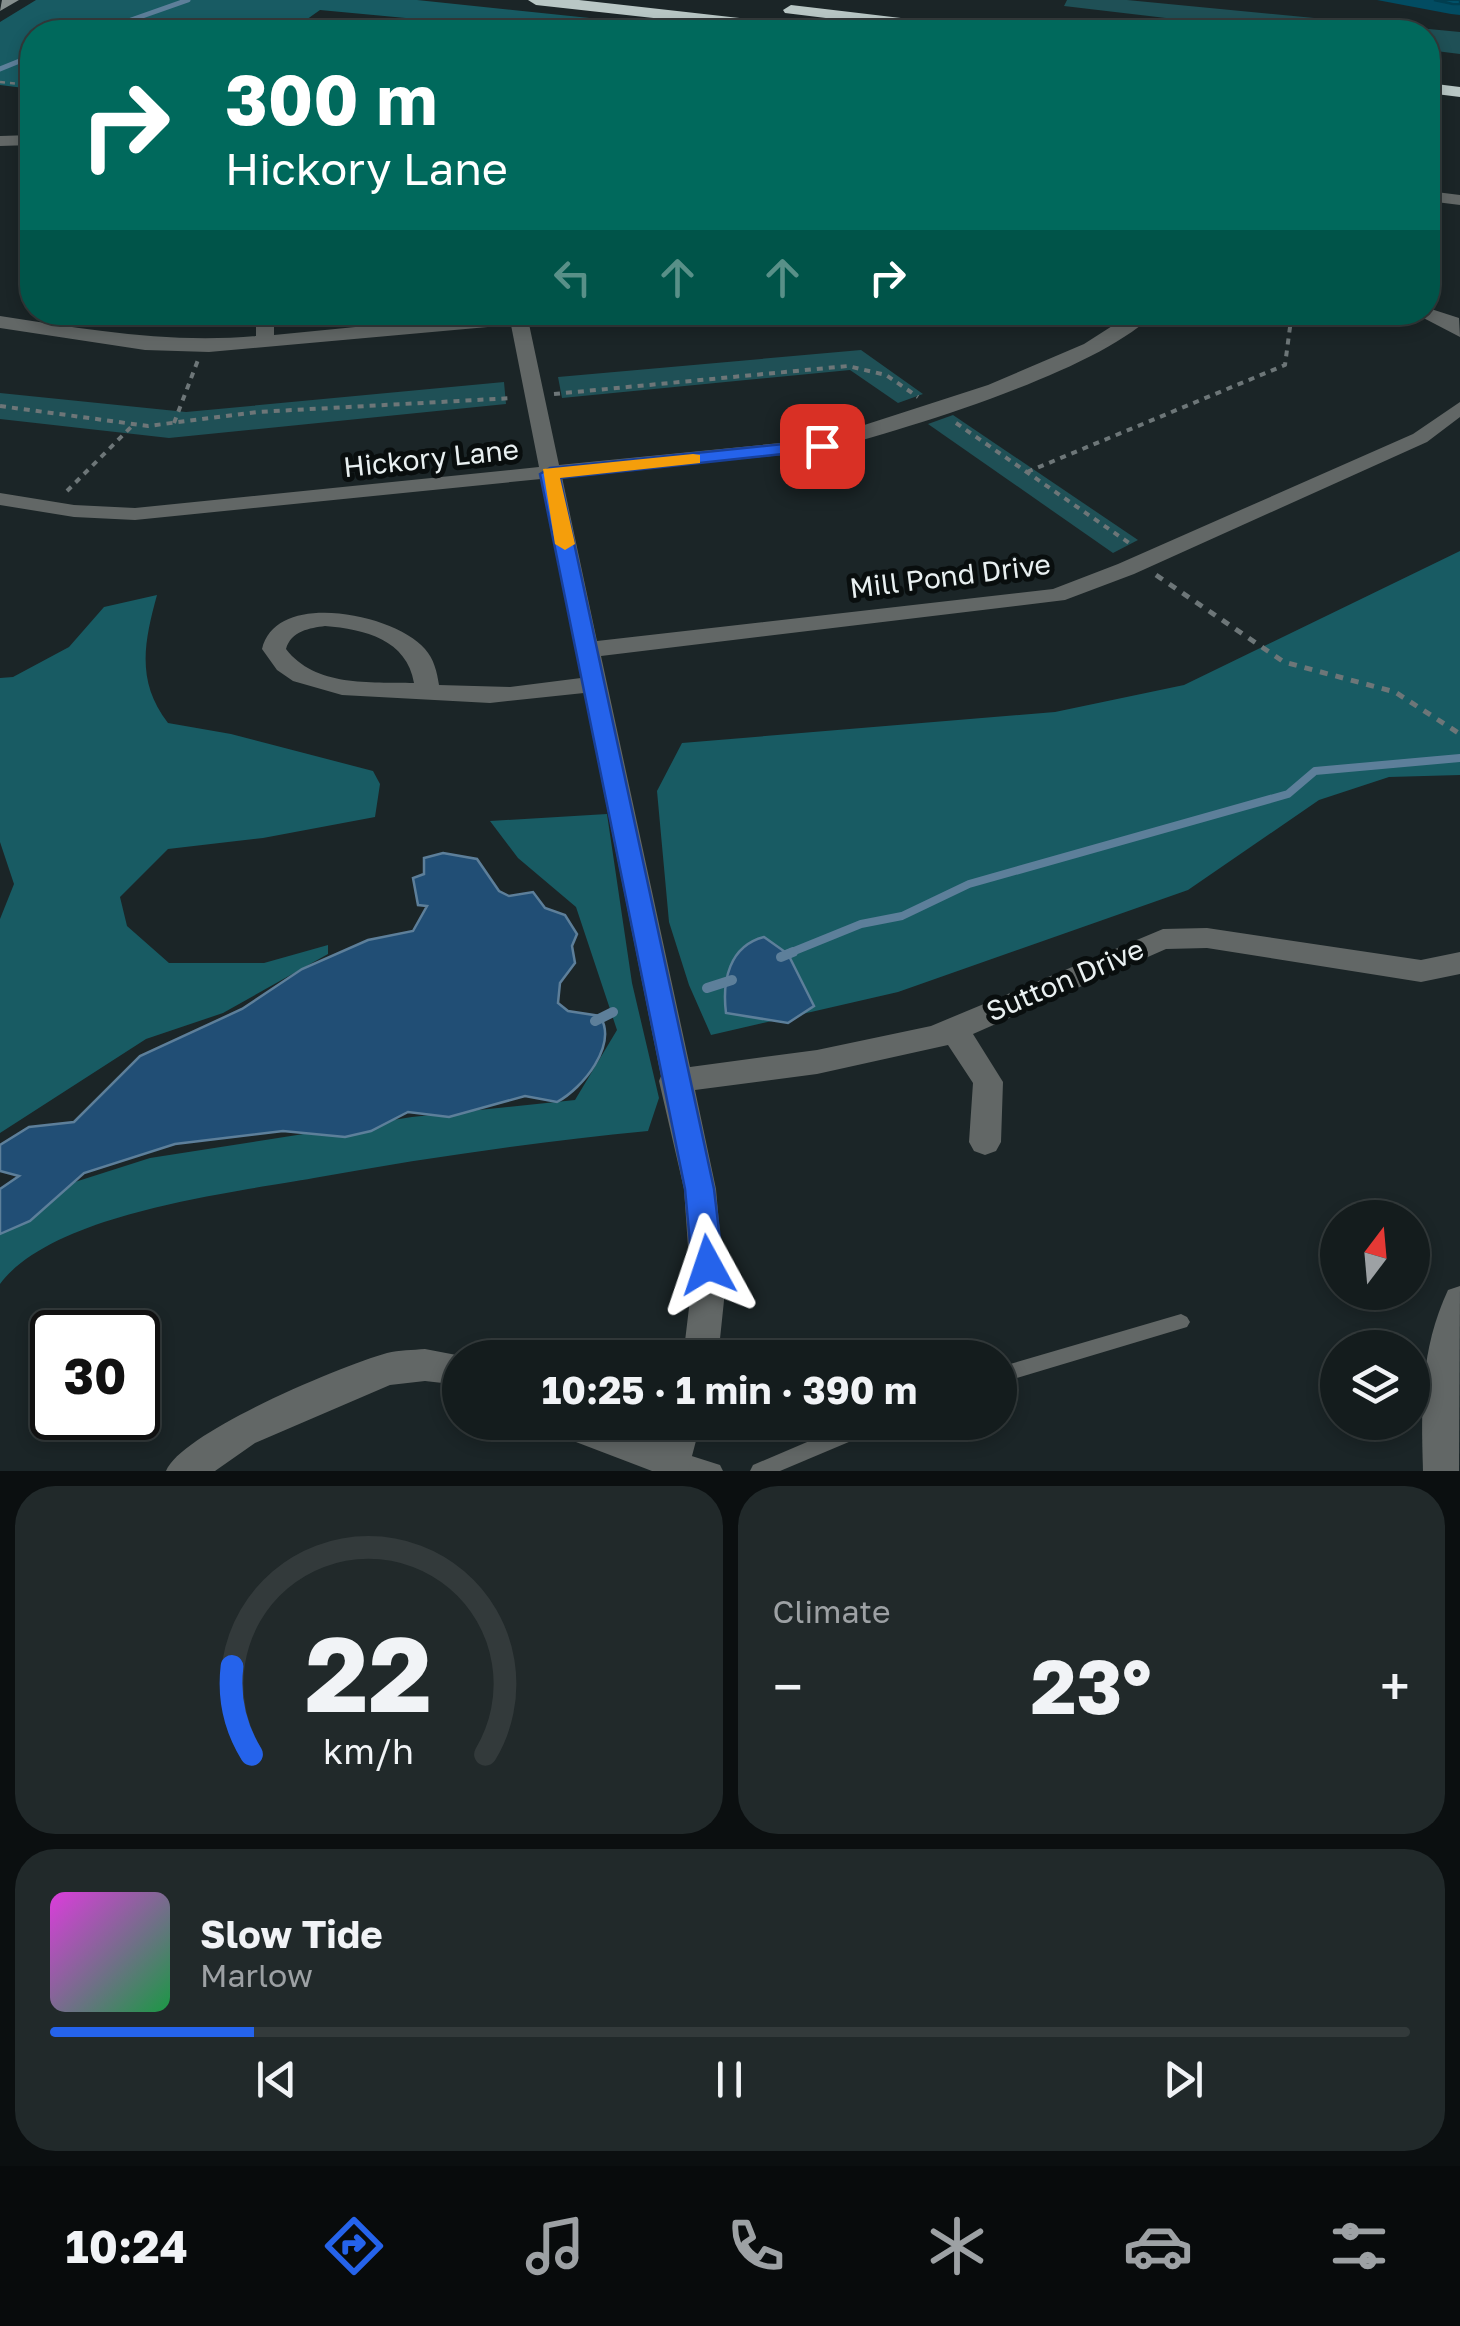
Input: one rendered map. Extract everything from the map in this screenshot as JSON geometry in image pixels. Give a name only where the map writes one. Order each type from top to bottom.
[{"type":"highway","points":[[536,0],[714,20]]},
{"type":"highway","points":[[702,0],[874,20]]},
{"type":"street","points":[[0,7],[12,0]]},
{"type":"street","points":[[0,322],[146,344],[203,346],[430,325]]},
{"type":"street","points":[[265,325],[265,342]]},
{"type":"street","points":[[520,325],[707,1239],[708,1291],[702,1340]]},
{"type":"street","name":"Hickory Lane","points":[[0,499],[50,508],[135,514],[822,446],[935,409],[1091,350],[1134,325]]},
{"type":"street","name":"Mill Pond Drive","points":[[587,650],[1040,598],[1086,585],[1420,438],[1460,408]]},
{"type":"street","points":[[428,691],[423,664],[415,652],[377,628],[312,622],[290,628],[276,640],[274,648],[282,663],[302,678],[428,691],[488,696],[593,684]]},
{"type":"street","name":"Sutton Drive","points":[[674,1081],[873,1052],[953,1028],[1163,939],[1207,938],[1420,971],[1460,963]]},
{"type":"street","points":[[953,1028],[988,1082],[985,1142]]},
{"type":"street","points":[[1440,1471],[1444,1344],[1460,1301]]},
{"type":"street","points":[[184,1471],[242,1431],[388,1368],[442,1367]]},
{"type":"street","points":[[611,1440],[671,1465],[679,1440]]},
{"type":"lane","points":[[1017,1370],[1181,1322]]},
{"type":"lane","points":[[760,1471],[833,1440]]},
{"type":"lane","points":[[671,1465],[714,1471]]},
{"type":"path","points":[[1027,472],[1285,365],[1290,325]]},
{"type":"path","points":[[174,423],[203,346]]},
{"type":"path","points":[[0,406],[134,424],[174,423],[486,396],[534,398],[574,390],[848,366],[886,375],[1141,551],[1146,568],[1284,662],[1395,692],[1460,734]]},
{"type":"path","points":[[50,508],[134,424]]},
{"type":"shaded area","points":[[36,0],[417,0],[609,20],[427,20],[320,10],[306,20],[20,20],[20,88],[0,85],[0,22]]},
{"type":"shaded area","points":[[1067,0],[1127,0],[1335,20],[1183,20],[1064,6]]},
{"type":"shaded area","points":[[1440,30],[1460,32],[1460,54],[1440,52]]},
{"type":"shaded area","points":[[861,350],[923,394],[898,403],[850,370],[562,398],[558,377]]},
{"type":"shaded area","points":[[504,382],[506,404],[169,438],[0,419],[0,393],[186,412]]},
{"type":"shaded area","points":[[953,415],[1138,540],[1113,553],[928,424]]},
{"type":"shaded area","points":[[1460,551],[1460,775],[1389,777],[1319,800],[1188,890],[898,992],[711,1035],[689,985],[669,922],[657,791],[682,743],[1055,712],[1184,685]]},
{"type":"shaded area","points":[[157,595],[146,645],[147,677],[168,723],[231,734],[373,771],[380,784],[375,817],[263,838],[168,849],[120,897],[127,926],[169,963],[264,963],[328,945],[328,954],[223,1013],[146,1039],[0,1133],[0,919],[14,884],[0,842],[0,678],[13,677],[69,647],[104,607]]},
{"type":"shaded area","points":[[607,814],[632,983],[659,1098],[648,1131],[397,1164],[145,1210],[60,1240],[25,1260],[0,1284],[0,1190],[31,1196],[150,1158],[412,1117],[575,1100],[617,1030],[576,907],[518,858],[490,821]]},
{"type":"shaded area","points":[[443,853],[477,859],[499,891],[509,896],[533,892],[545,908],[565,915],[577,934],[572,946],[575,963],[560,983],[558,1003],[568,1011],[600,1016],[605,1040],[595,1065],[577,1087],[557,1102],[525,1096],[449,1117],[408,1112],[371,1131],[345,1137],[283,1131],[175,1144],[84,1173],[30,1221],[0,1234],[0,1189],[19,1176],[0,1171],[0,1145],[29,1127],[74,1122],[140,1056],[242,1009],[302,969],[368,940],[413,931],[427,906],[418,905],[413,878],[424,874],[424,858]]},
{"type":"shaded area","points":[[764,937],[788,954],[814,1006],[788,1023],[726,1013],[725,989],[730,966],[743,948]]},
{"type":"building","points":[[1434,0],[1460,0],[1460,4],[1453,4]]},
{"type":"waterway","points":[[131,20],[188,0]]},
{"type":"waterway","points":[[0,69],[20,61]]},
{"type":"waterway","points":[[787,954],[861,924],[902,916],[969,884],[1288,794],[1315,771],[1460,758]]},
{"type":"waterway","points":[[781,957],[793,952]]},
{"type":"waterway","points":[[707,988],[732,980]]},
{"type":"waterway","points":[[595,1021],[613,1012]]},
{"type":"slow traffic","points":[[565,544],[550,474],[693,459]]},
{"type":"route","points":[[708,1265],[700,1189],[687,1143],[550,474],[822,446]]}]
